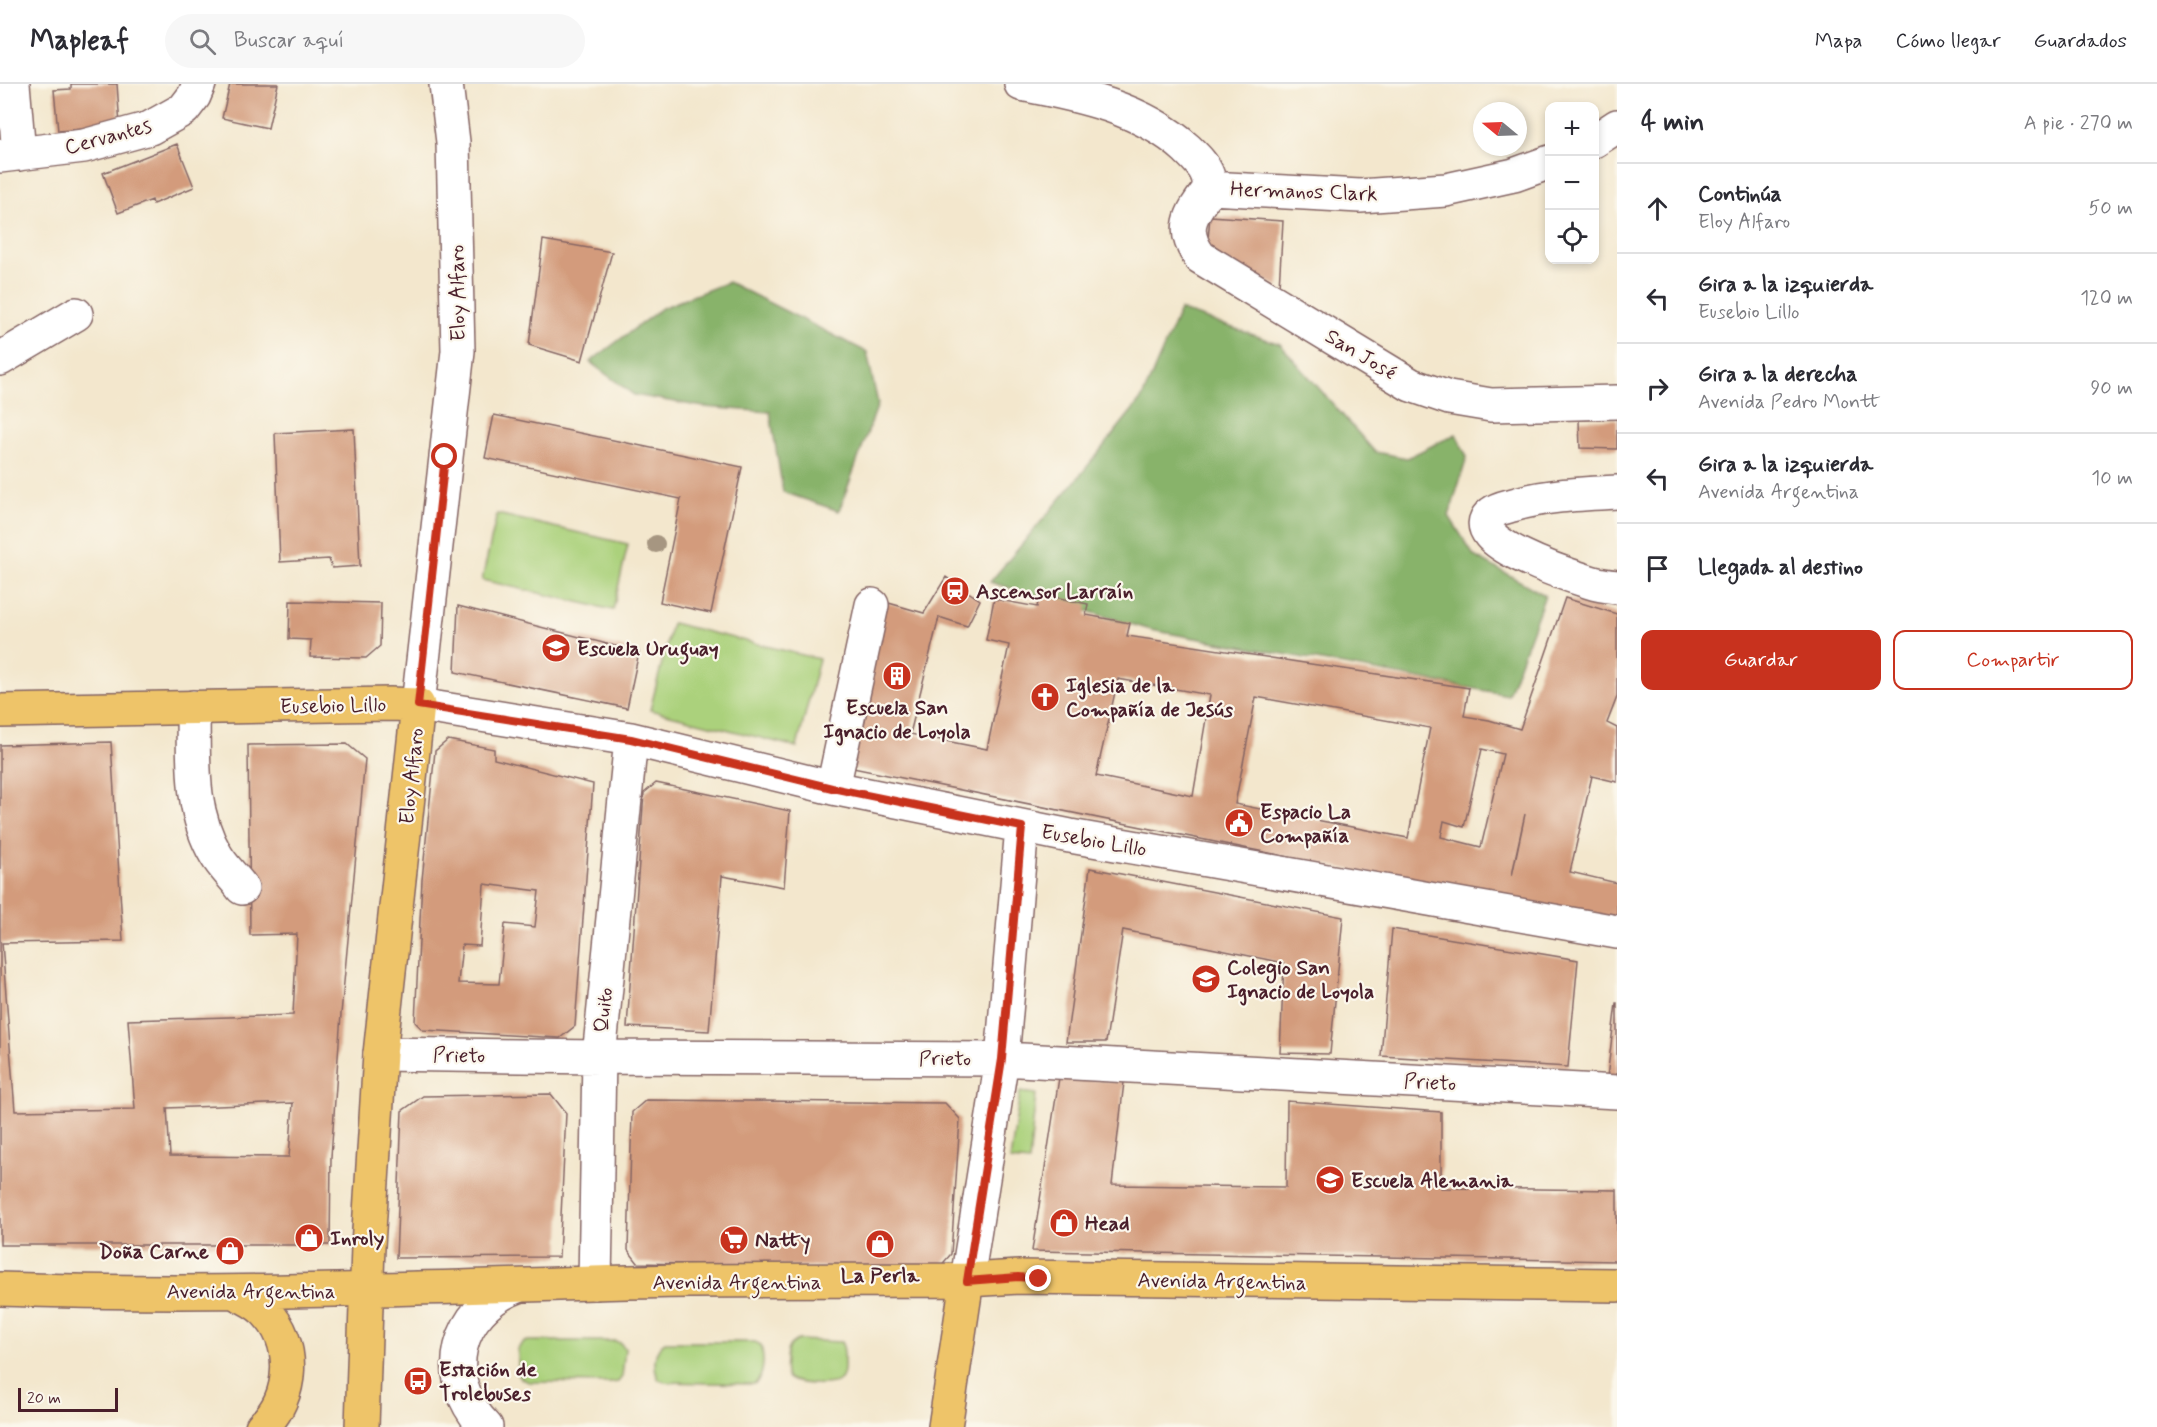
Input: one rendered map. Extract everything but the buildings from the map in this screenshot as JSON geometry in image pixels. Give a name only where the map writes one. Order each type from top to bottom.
[{"type":"main road","name":"Eusebio Lillo","points":[[0,711],[418,705]]},
{"type":"main road","name":"Eloy Alfaro","points":[[362,1427],[368,1246],[380,1054],[418,705]]},
{"type":"main road","name":"Avenida Argentina","points":[[0,1289],[72,1292],[234,1292],[518,1286],[595,1282],[967,1281],[1018,1277],[1617,1285]]},
{"type":"main road","points":[[945,1427],[967,1281]]},
{"type":"main road","points":[[234,1292],[250,1299],[265,1311],[277,1326],[288,1361],[288,1379],[283,1396],[275,1412],[262,1427]]},
{"type":"street","points":[[9,155],[13,84]]},
{"type":"street","name":"Cervantes","points":[[9,155],[84,146],[150,128],[184,109],[194,96],[199,84]]},
{"type":"street","name":"Eloy Alfaro","points":[[418,705],[458,351],[453,142],[446,84]]},
{"type":"street","name":"Hermanos Clark","points":[[1021,84],[1100,102],[1146,122],[1178,141],[1193,154],[1207,172],[1210,188],[1360,196],[1446,190],[1514,175],[1545,164]]},
{"type":"street","points":[[1599,138],[1617,126]]},
{"type":"street","name":"San José","points":[[1210,188],[1192,212],[1188,230],[1192,246],[1200,257],[1411,385],[1449,398],[1491,405],[1617,402]]},
{"type":"street","points":[[0,359],[76,314]]},
{"type":"street","points":[[1617,492],[1542,497],[1500,508],[1490,514],[1486,521],[1486,528],[1493,540],[1514,553],[1591,582],[1617,587]]},
{"type":"street","points":[[832,788],[872,605]]},
{"type":"street","name":"Eusebio Lillo","points":[[418,705],[631,739],[832,788],[1022,827],[1617,932]]},
{"type":"street","points":[[193,707],[193,787],[200,816],[216,855],[242,888]]},
{"type":"street","name":"Quito","points":[[595,1282],[599,1057],[631,739]]},
{"type":"street","points":[[967,1281],[1002,1059],[1022,827]]},
{"type":"street","name":"Prieto","points":[[380,1054],[1002,1059],[1617,1092]]},
{"type":"street","points":[[486,1427],[465,1399],[460,1382],[460,1348],[466,1331],[481,1309],[501,1292],[518,1286]]},
{"type":"green space","points":[[728,282],[867,352],[878,404],[839,511],[783,492],[770,412],[704,407],[634,395],[590,362],[662,308]]},
{"type":"green space","points":[[1180,310],[1280,344],[1375,452],[1407,458],[1456,434],[1467,457],[1449,516],[1474,556],[1545,595],[1508,695],[1151,630],[990,582],[1142,398]]},
{"type":"green space","points":[[497,514],[628,544],[613,610],[482,580]]},
{"type":"green space","points":[[672,623],[819,659],[797,747],[650,710]]},
{"type":"green space","points":[[1020,1092],[1036,1094],[1029,1162],[1010,1160]]},
{"type":"green space","points":[[798,1340],[841,1342],[844,1351],[844,1368],[841,1379],[837,1382],[814,1384],[797,1382],[787,1377],[785,1370],[787,1352],[789,1347]]},
{"type":"green space","points":[[528,1341],[615,1341],[625,1348],[622,1377],[618,1382],[611,1383],[529,1382],[518,1375],[518,1349],[522,1343]]},
{"type":"green space","points":[[665,1342],[755,1342],[761,1345],[762,1372],[754,1384],[665,1382],[659,1380],[655,1365],[658,1349]]},
{"type":"place","name":"Ascensor Larraín","points":[[955,591]]},
{"type":"place","name":"Escuela Uruguay","points":[[556,648]]},
{"type":"place","name":"Escuela San Ignacio de Loyola","points":[[897,676]]},
{"type":"place","name":"Iglesia de la Compañía de Jesús","points":[[1045,697]]},
{"type":"place","name":"Espacio La Compañía","points":[[1239,823]]},
{"type":"place","name":"Colegio San Ignacio de Loyola","points":[[1206,979]]},
{"type":"place","name":"Escuela Alemania","points":[[1330,1180]]},
{"type":"place","name":"Head","points":[[1064,1223]]},
{"type":"place","name":"Inroly","points":[[309,1238]]},
{"type":"place","name":"Natty","points":[[734,1240]]},
{"type":"place","name":"La Perla","points":[[880,1244]]},
{"type":"place","name":"Doña Carne","points":[[230,1251]]},
{"type":"place","name":"Estación de Trolebuses","points":[[418,1381]]},
{"type":"route","points":[[445,457],[418,705],[631,739],[832,788],[1022,827],[1002,1059],[967,1281],[1018,1277],[1039,1279]]}]
